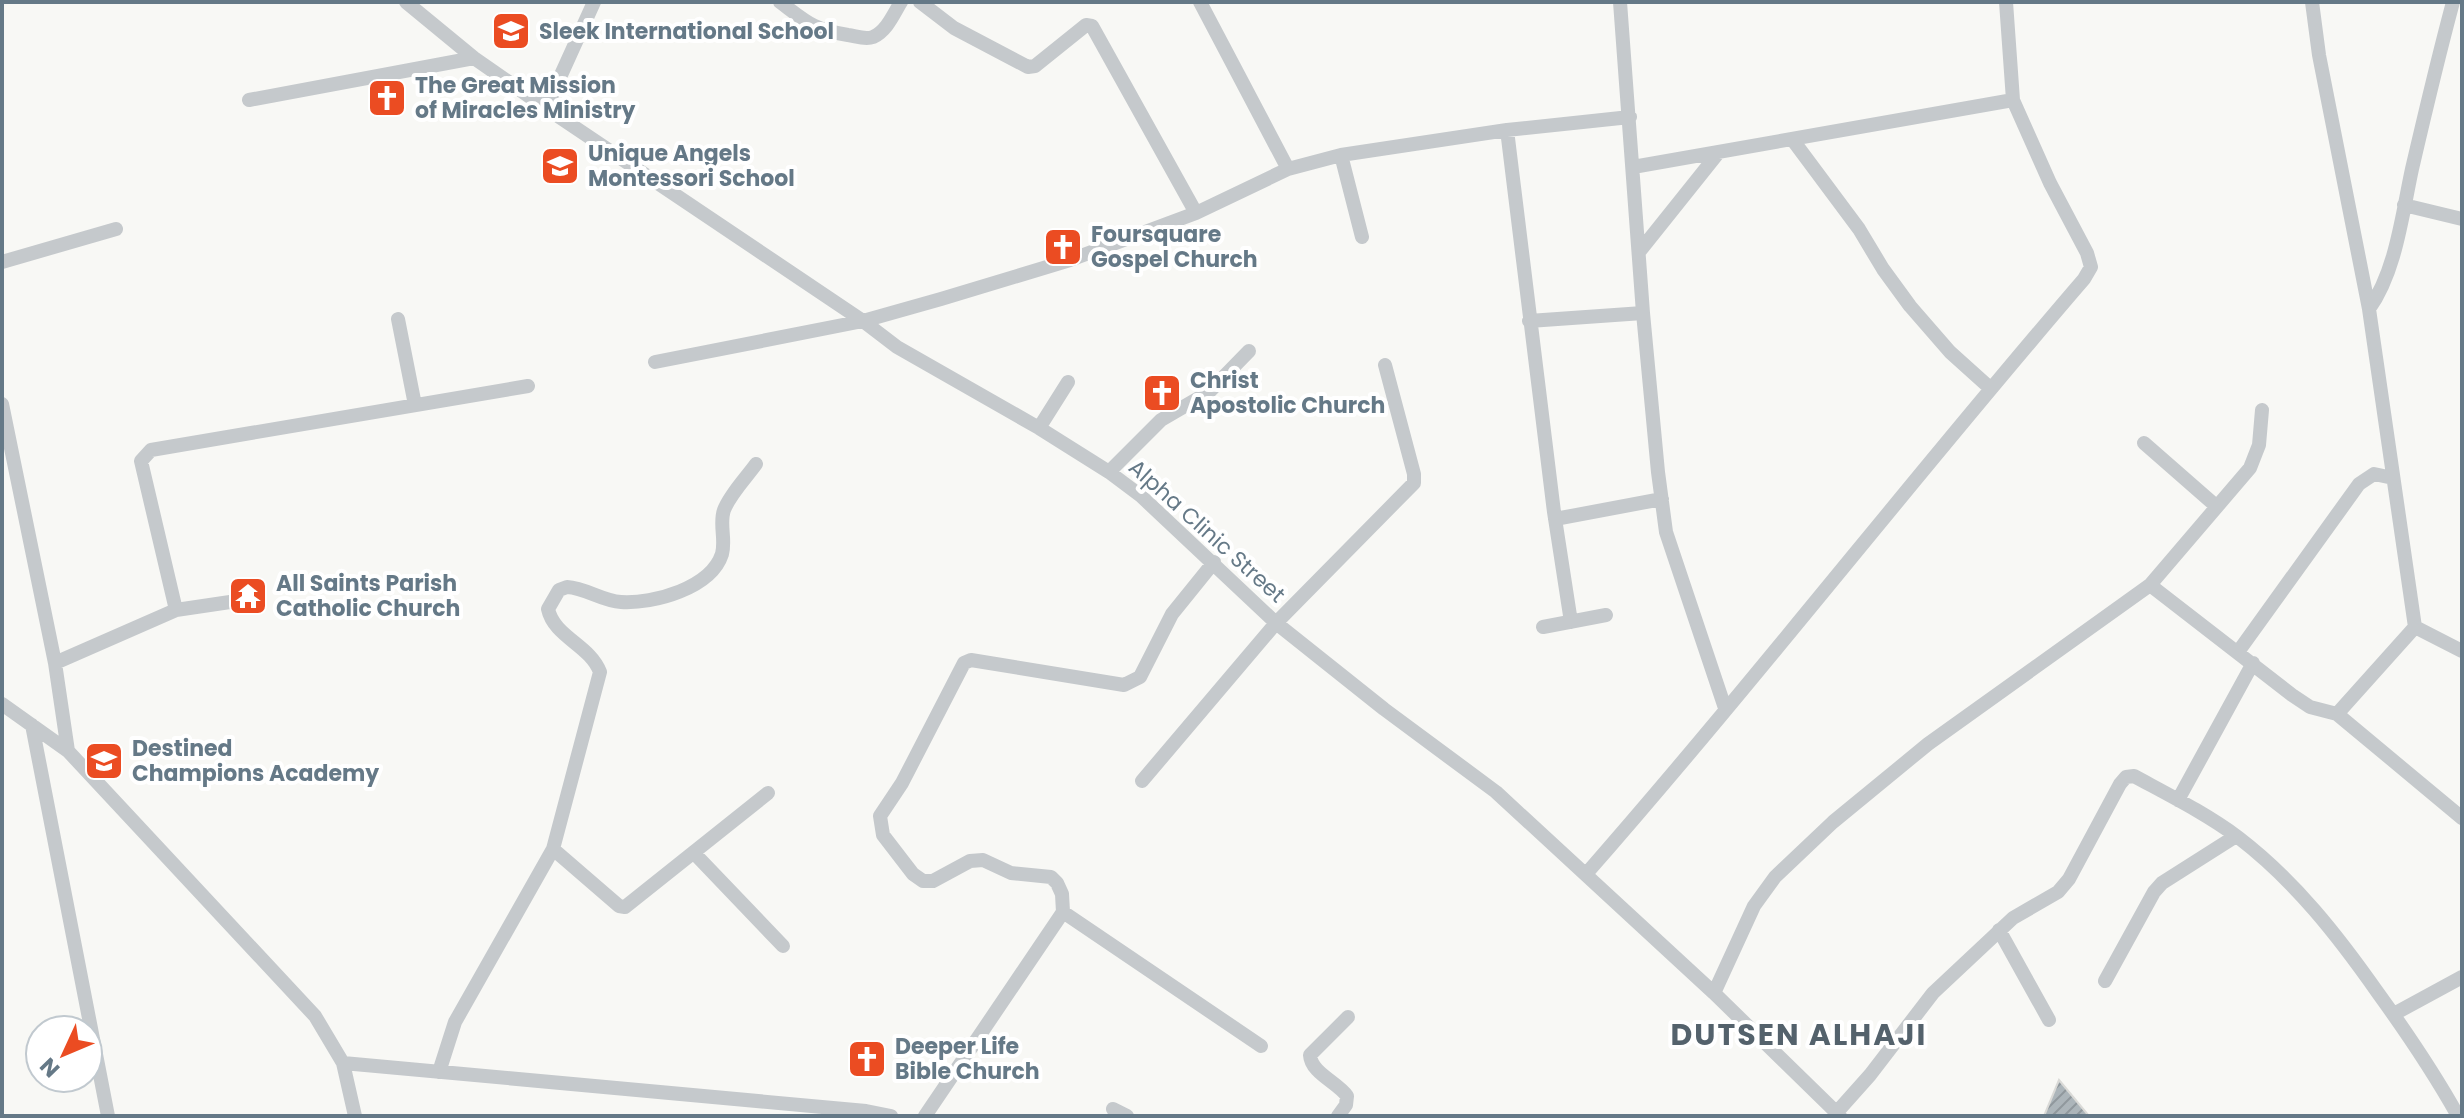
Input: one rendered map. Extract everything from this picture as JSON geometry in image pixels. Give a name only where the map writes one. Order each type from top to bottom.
[{"type":"street","name":"Alpha Clinic Street","points":[[406,2],[474,58],[897,347],[1039,428],[1109,472],[1152,505],[1276,623],[1384,709],[1496,792],[1714,993],[1838,1114]]},
{"type":"street","points":[[546,108],[594,2]]},
{"type":"street","points":[[780,2],[824,32],[866,38],[884,29],[901,2]]},
{"type":"street","points":[[920,2],[954,28],[1028,67],[1035,66],[1086,25],[1092,26],[1196,213]]},
{"type":"street","points":[[1200,2],[1288,169]]},
{"type":"street","points":[[1620,2],[1643,313],[1666,532],[1725,708]]},
{"type":"street","points":[[1586,874],[1670,777],[2091,267],[2013,100],[2006,2]]},
{"type":"street","points":[[2312,2],[2319,55],[2369,309],[2415,627]]},
{"type":"street","points":[[2369,309],[2384,281],[2453,2]]},
{"type":"street","points":[[249,100],[474,58]]},
{"type":"street","points":[[1633,167],[2013,100]]},
{"type":"street","points":[[655,362],[863,321],[1070,260],[1196,213],[1288,169],[1341,155],[1507,130],[1630,117]]},
{"type":"street","points":[[1507,130],[1529,321],[1571,622]]},
{"type":"street","points":[[1792,139],[1859,229],[1910,306],[1950,352],[1990,388]]},
{"type":"street","points":[[1639,252],[1719,152]]},
{"type":"street","points":[[1341,155],[1362,237]]},
{"type":"street","points":[[2404,205],[2462,219]]},
{"type":"street","points":[[2,262],[116,229]]},
{"type":"street","points":[[1529,321],[1643,313]]},
{"type":"street","points":[[398,319],[415,405]]},
{"type":"street","points":[[1109,472],[1161,420],[1209,392],[1249,351]]},
{"type":"street","points":[[1142,781],[1276,623],[1414,483],[1385,365]]},
{"type":"street","points":[[1039,428],[1068,382]]},
{"type":"street","points":[[176,610],[141,461],[151,450],[528,386]]},
{"type":"street","points":[[2,404],[55,663],[68,751]]},
{"type":"street","points":[[1714,993],[1762,893],[1833,822],[1928,744],[2150,585],[2243,478],[2256,457],[2262,410]]},
{"type":"street","points":[[2144,443],[2216,506]]},
{"type":"street","points":[[439,1072],[459,1015],[553,849],[600,672],[591,657],[554,624],[548,609],[559,590],[567,587],[619,602],[644,600],[698,584],[718,563],[723,550],[723,511],[756,464]]},
{"type":"street","points":[[2238,652],[2359,484],[2374,474],[2393,478]]},
{"type":"street","points":[[1555,519],[1662,499]]},
{"type":"street","points":[[925,1116],[1063,912],[1062,894],[1051,877],[1011,873],[983,860],[970,861],[933,881],[923,881],[913,874],[883,835],[880,816],[902,783],[964,663],[971,660],[1124,685],[1131,683],[1140,677],[1172,614],[1214,562]]},
{"type":"street","points":[[2150,585],[2310,707],[2337,714],[2462,818]]},
{"type":"street","points":[[55,663],[176,610],[230,602]]},
{"type":"street","points":[[1543,627],[1606,615]]},
{"type":"street","points":[[2415,627],[2462,651]]},
{"type":"street","points":[[2337,714],[2415,627]]},
{"type":"street","points":[[2178,800],[2253,663]]},
{"type":"street","points":[[2,704],[68,751],[315,1016],[343,1063],[355,1116]]},
{"type":"street","points":[[32,725],[108,1116]]},
{"type":"street","points":[[1838,1114],[1923,1004],[1999,930],[2019,914],[2058,892],[2069,879],[2126,777],[2134,776],[2236,836],[2279,872],[2336,933],[2435,1073],[2458,1116]]},
{"type":"street","points":[[553,849],[619,906],[625,907],[768,793]]},
{"type":"street","points":[[2105,981],[2162,883],[2236,836]]},
{"type":"street","points":[[694,853],[783,946]]},
{"type":"street","points":[[1063,912],[1261,1046]]},
{"type":"street","points":[[1999,930],[2049,1020]]},
{"type":"street","points":[[2394,1014],[2462,977]]},
{"type":"street","points":[[1338,1116],[1346,1105],[1347,1096],[1341,1087],[1316,1069],[1310,1062],[1310,1055],[1348,1017]]},
{"type":"street","points":[[343,1063],[891,1116]]},
{"type":"street","points":[[1113,1109],[1127,1116]]},
{"type":"building","points":[[2059,1080],[2089,1116],[2044,1116]]},
{"type":"place","name":"Sleek International School","points":[[511,31]]},
{"type":"place","name":"The Great Mission of Miracles Ministry","points":[[387,98]]},
{"type":"place","name":"Unique Angels Montessori School","points":[[560,166]]},
{"type":"place","name":"Foursquare Gospel Church","points":[[1063,247]]},
{"type":"place","name":"Christ Apostolic Church","points":[[1162,393]]},
{"type":"place","name":"All Saints Parish Catholic Church","points":[[248,596]]},
{"type":"place","name":"Destined Champions Academy","points":[[104,761]]},
{"type":"place","name":"Deeper Life Bible Church","points":[[867,1059]]},
{"type":"district","name":"DUTSEN ALHAJI","points":[[1799,1034]]}]
